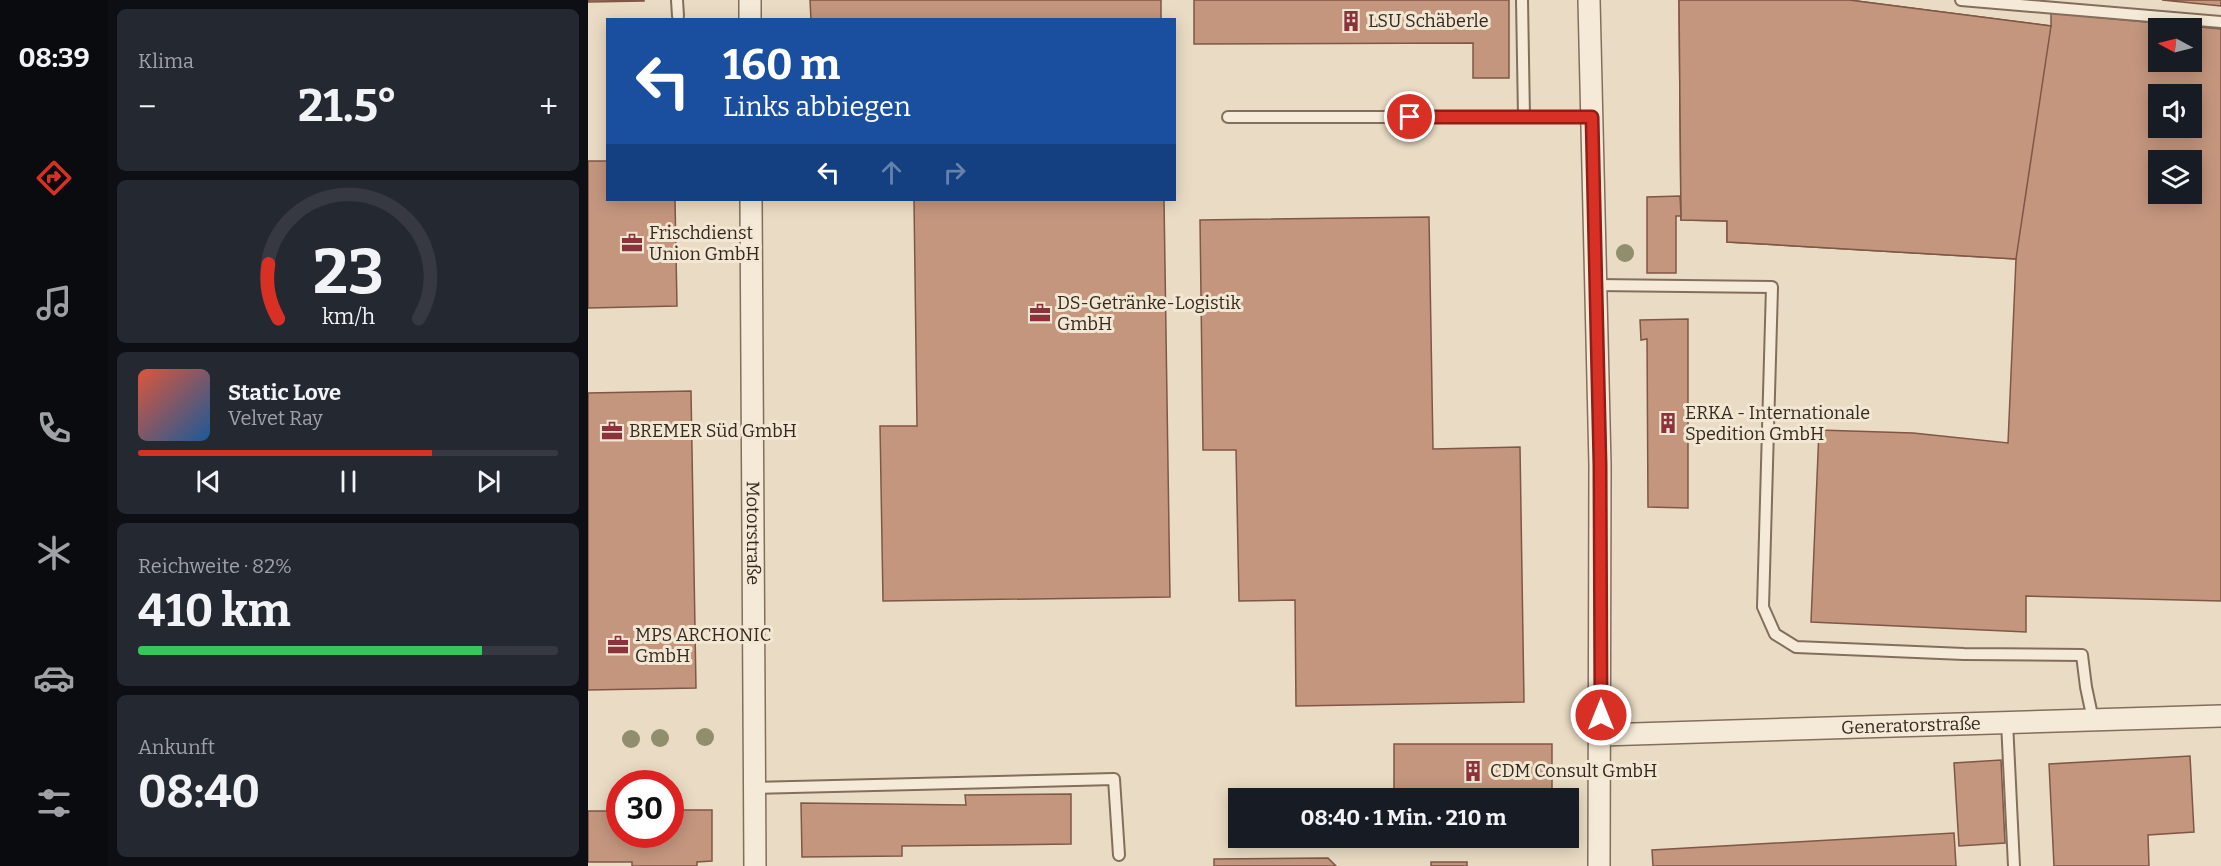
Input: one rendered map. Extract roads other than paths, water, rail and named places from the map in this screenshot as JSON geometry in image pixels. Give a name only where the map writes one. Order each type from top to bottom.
[{"type":"street","points":[[750,0],[750,18]]},
{"type":"street","points":[[1589,0],[1600,465],[1599,866]]},
{"type":"street","name":"Motorstraße","points":[[751,201],[755,866]]},
{"type":"street","name":"Generatorstraße","points":[[1601,735],[2221,716]]},
{"type":"lane","points":[[677,0],[678,16]]},
{"type":"lane","points":[[1522,0],[1524,117]]},
{"type":"lane","points":[[1961,0],[2221,22]]},
{"type":"lane","points":[[1228,117],[1592,117]]},
{"type":"lane","points":[[1596,285],[1772,287],[1763,607],[1775,634],[1796,647],[1964,654],[2082,655],[2093,720]]},
{"type":"lane","points":[[2007,722],[2014,866]]},
{"type":"lane","points":[[754,788],[1114,780],[1119,855]]},
{"type":"place","name":"LSU Schäberle","points":[[1351,21]]},
{"type":"place","name":"Frischdienst Union GmbH","points":[[632,243]]},
{"type":"place","name":"DS-Getränke-Logistik GmbH","points":[[1040,313]]},
{"type":"place","name":"ERKA - Internationale Spedition GmbH","points":[[1668,423]]},
{"type":"place","name":"BREMER Süd GmbH","points":[[612,431]]},
{"type":"place","name":"MPS ARCHONIC GmbH","points":[[618,645]]},
{"type":"place","name":"CDM Consult GmbH","points":[[1473,771]]}]
